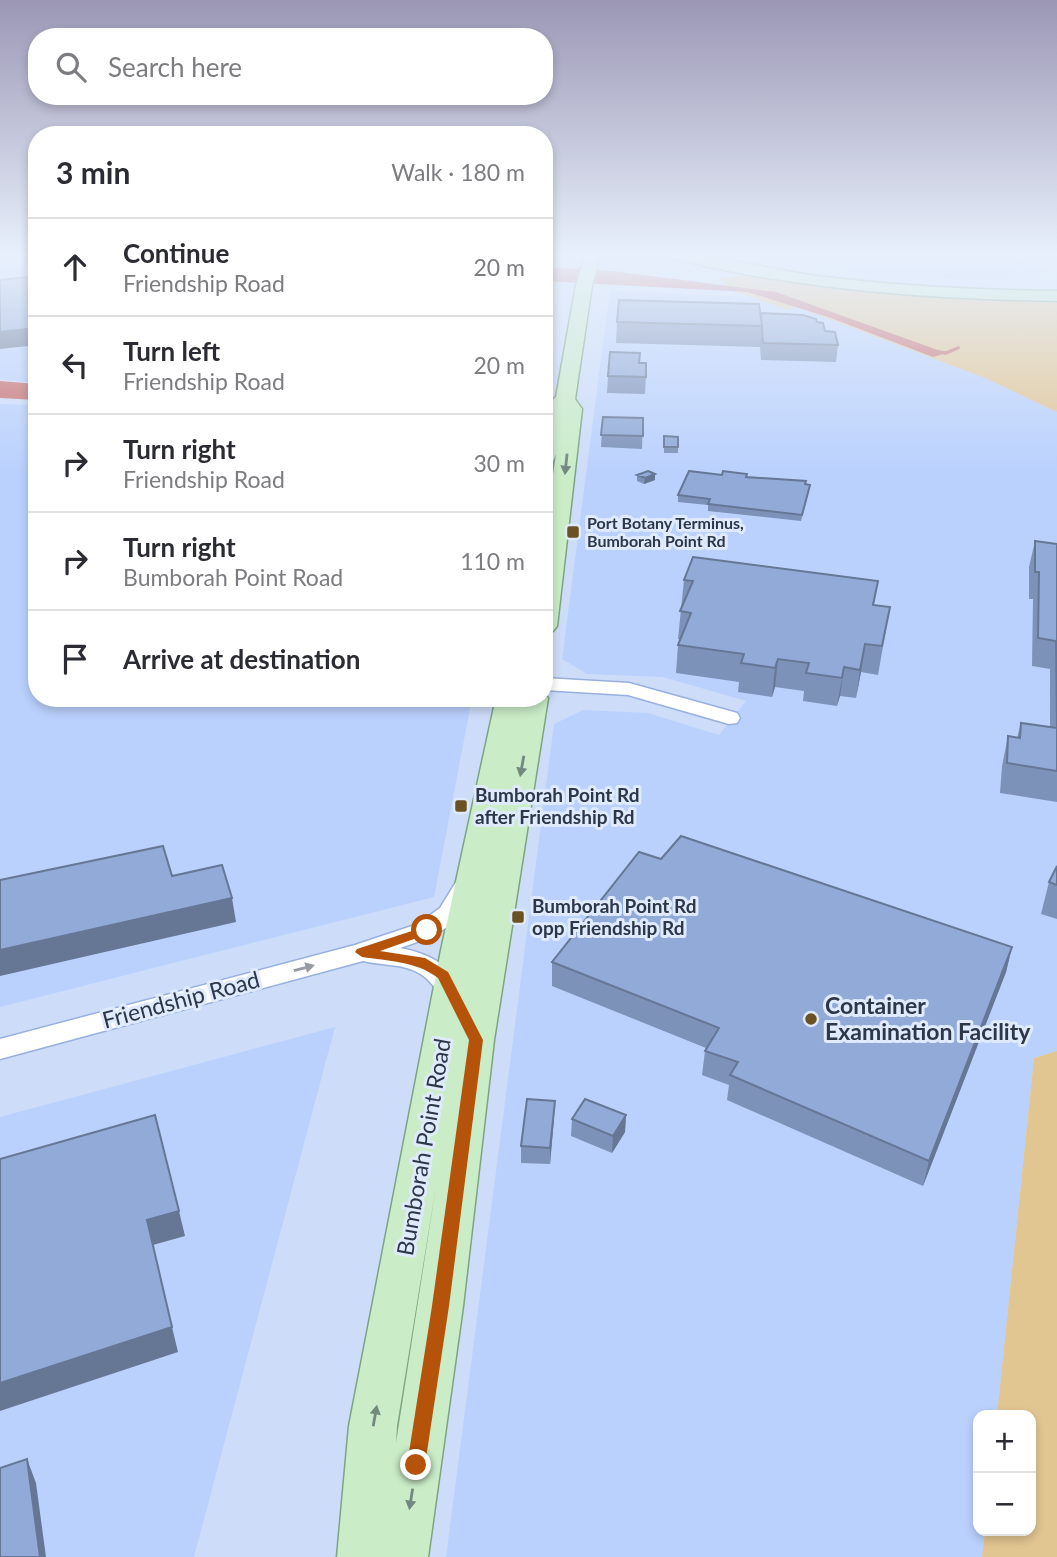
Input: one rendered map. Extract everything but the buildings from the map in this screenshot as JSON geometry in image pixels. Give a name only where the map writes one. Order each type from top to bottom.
[{"type":"main road","points":[[553,409],[565,399],[579,327]]},
{"type":"main road","points":[[554,494],[572,409],[565,399]]},
{"type":"main road","name":"Bumborah Point Road","points":[[363,1557],[373,1426],[473,876],[508,707]]},
{"type":"main road","name":"Bumborah Point Road","points":[[402,1557],[441,1306],[476,1040],[532,707]]},
{"type":"street","points":[[553,685],[629,689],[729,718]]},
{"type":"street","name":"Friendship Road","points":[[0,1049],[362,952],[427,930],[449,914],[473,876]]},
{"type":"street","name":"Friendship Road","points":[[362,952],[420,961],[443,975],[476,1040]]},
{"type":"shaded area","points":[[0,327],[28,327],[28,382],[0,379]]},
{"type":"shaded area","points":[[605,327],[873,327],[1057,397],[1057,1051],[1034,1058],[998,1410],[973,1410],[973,1536],[984,1536],[982,1557],[446,1557],[554,724],[583,710],[648,713],[719,735],[746,701],[663,677],[587,674],[562,659]]},
{"type":"shaded area","points":[[849,327],[1057,327],[1057,412],[985,378]]},
{"type":"shaded area","points":[[854,327],[873,327],[946,353],[933,357]]},
{"type":"shaded area","points":[[0,381],[28,383],[28,400],[0,398]]},
{"type":"shaded area","points":[[0,404],[28,405],[28,707],[470,707],[434,897],[0,1007]]},
{"type":"shaded area","points":[[335,1027],[194,1557],[0,1557],[0,1117]]},
{"type":"shaded area","points":[[1057,1051],[1057,1557],[982,1557],[984,1536],[1036,1536],[1036,1410],[998,1410],[1034,1058]]},
{"type":"waterway","points":[[938,352],[946,353],[958,348]]},
{"type":"place","name":"Port Botany Terminus, Bumborah Point Rd","points":[[573,532]]},
{"type":"place","name":"Bumborah Point Rd after Friendship Rd","points":[[461,806]]},
{"type":"place","name":"Bumborah Point Rd opp Friendship Rd","points":[[518,917]]},
{"type":"place","name":"Container Examination Facility","points":[[811,1019]]},
{"type":"route","points":[[416,1465],[441,1306],[476,1040],[443,975],[434,968],[420,961],[362,952],[427,930]]}]
